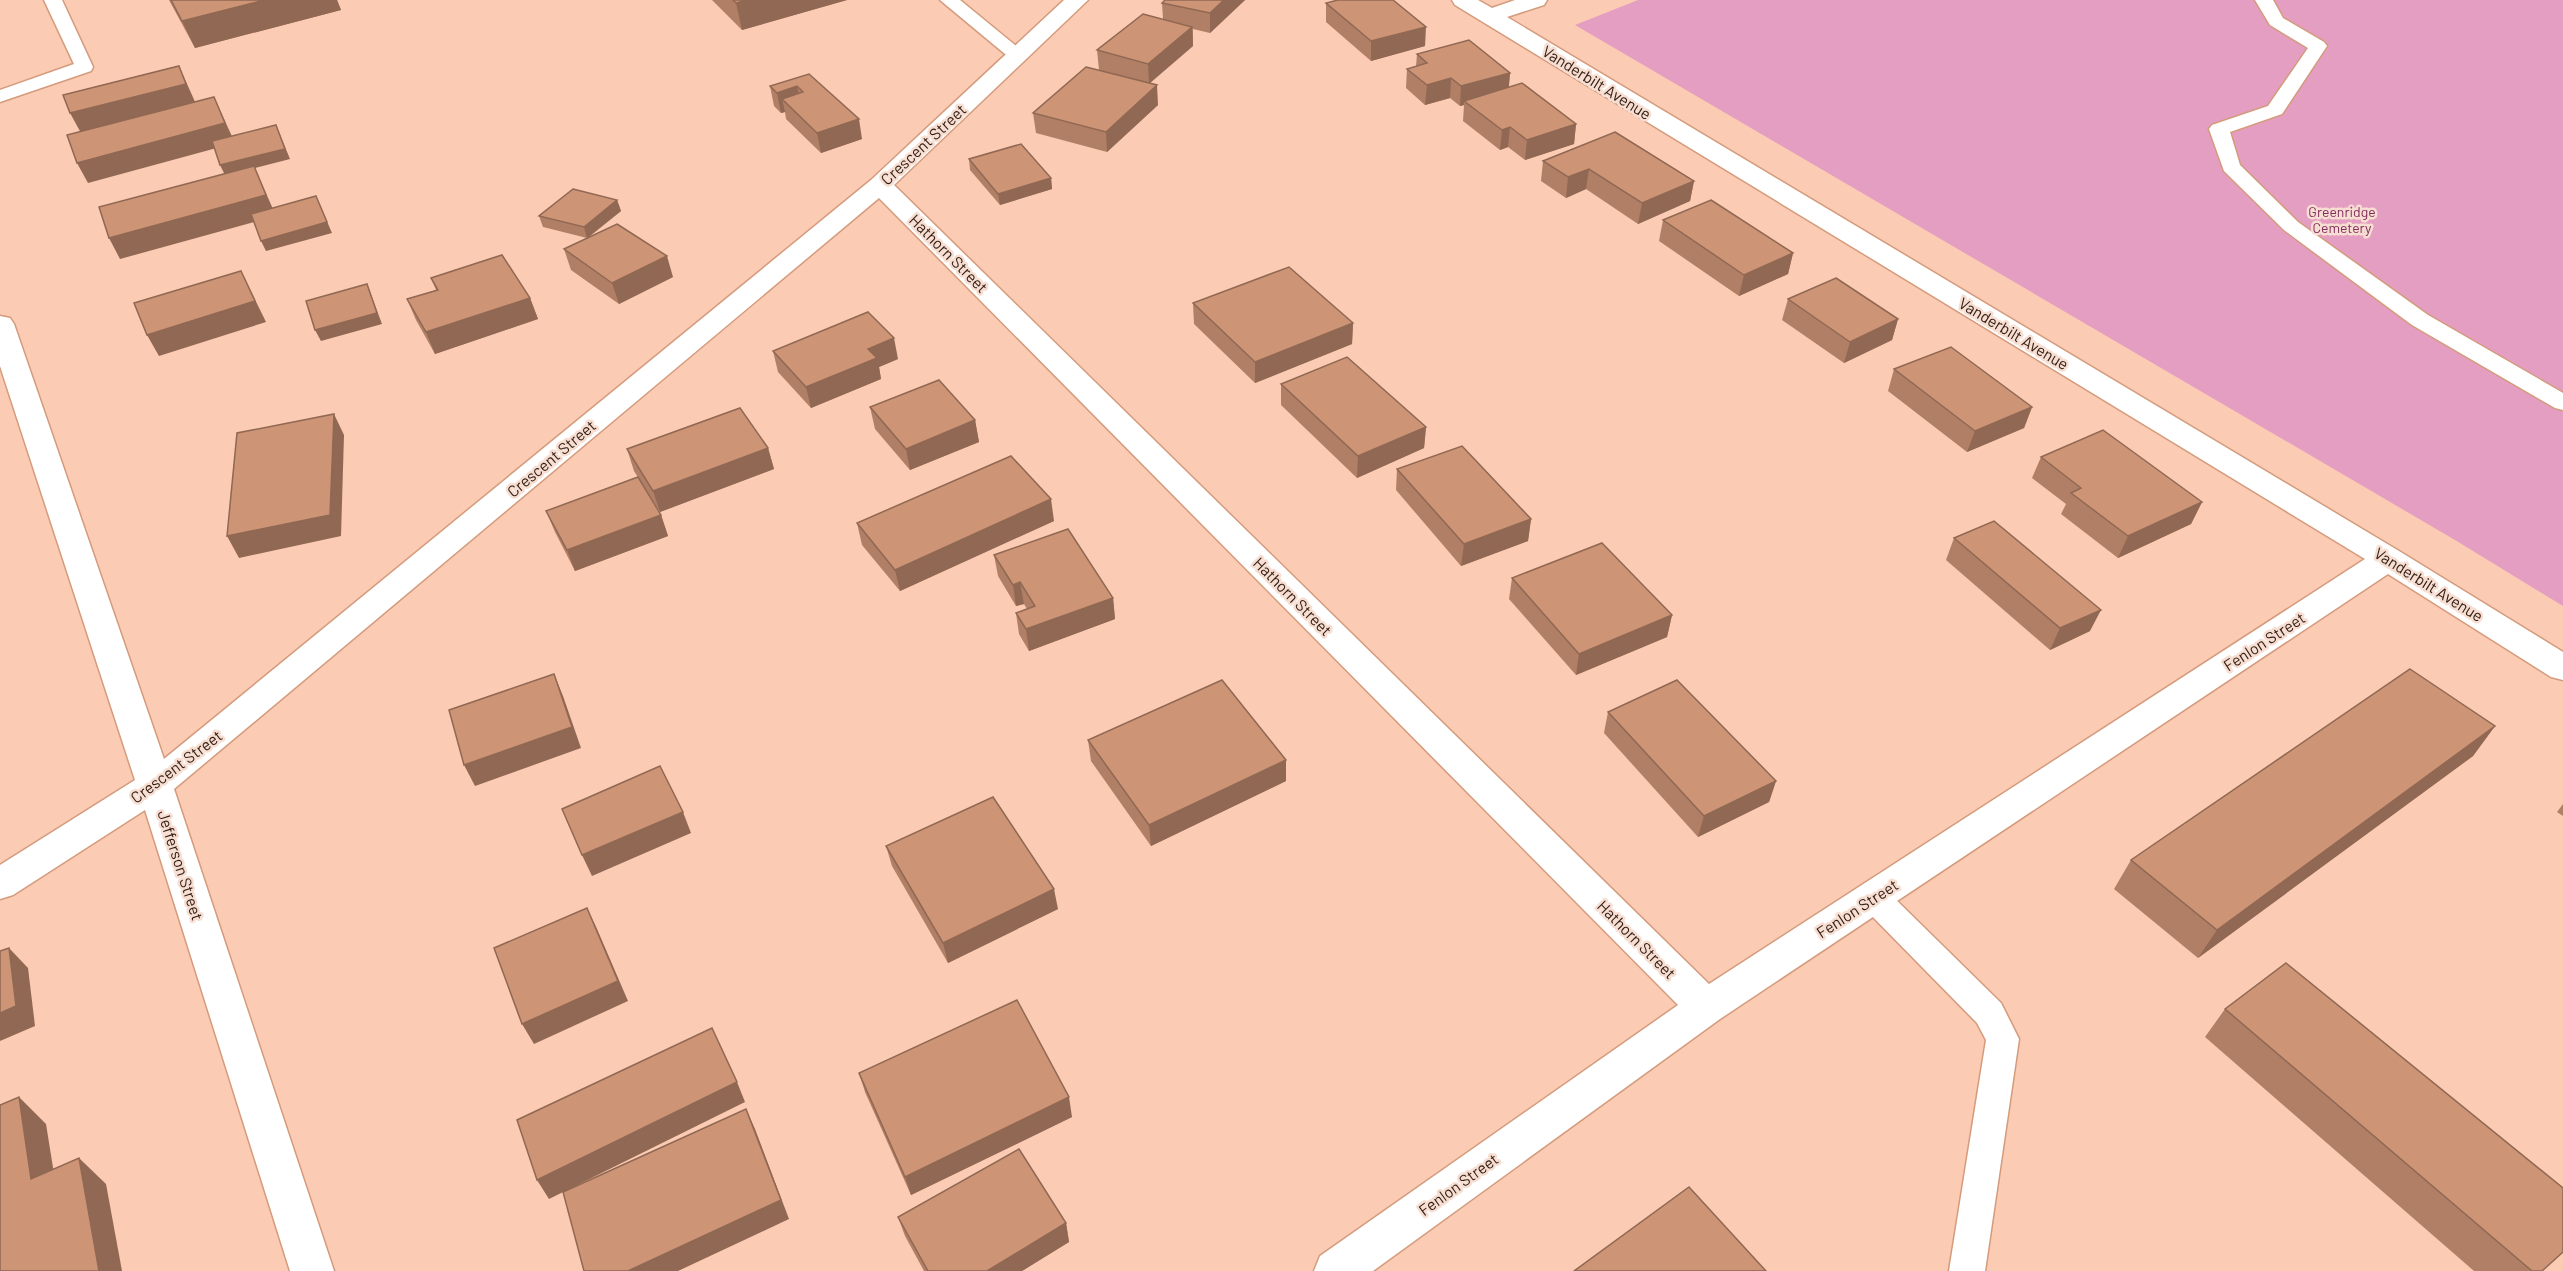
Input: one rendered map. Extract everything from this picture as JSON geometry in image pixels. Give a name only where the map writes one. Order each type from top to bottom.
[{"type":"street","name":"Crescent Street","points":[[0,884],[155,785],[880,184],[1077,0]]},
{"type":"street","name":"Vanderbilt Avenue","points":[[1463,0],[2388,559],[2563,668]]},
{"type":"street","points":[[1490,16],[1536,0]]},
{"type":"street","name":"Hathorn Street","points":[[880,184],[1706,1007]]},
{"type":"street","name":"Jefferson Street","points":[[0,324],[155,785],[312,1271]]},
{"type":"street","name":"Fenlon Street","points":[[1336,1271],[1706,1007],[2388,559]]},
{"type":"lane","points":[[0,96],[84,67],[53,0]]},
{"type":"lane","points":[[949,0],[1018,55]]},
{"type":"lane","points":[[2264,0],[2276,21],[2318,46],[2275,110],[2219,129],[2231,167],[2291,226],[2420,320],[2563,403]]},
{"type":"lane","points":[[1873,897],[1989,1013],[2003,1039],[1967,1271]]},
{"type":"green space","name":"Greenridge Cemetery","points":[[1638,0],[2563,0],[2563,606],[2455,540],[1575,25]]},
{"type":"building","points":[[171,0],[265,0],[182,21]]},
{"type":"building","points":[[1165,0],[1224,0],[1210,13],[1162,3]]},
{"type":"building","points":[[1338,0],[1393,0],[1426,27],[1371,41],[1326,3]]},
{"type":"building","points":[[1143,14],[1192,27],[1148,64],[1097,50]]},
{"type":"building","points":[[1469,40],[1510,73],[1461,86],[1451,78],[1427,85],[1407,69],[1427,63],[1417,54]]},
{"type":"building","points":[[179,66],[186,84],[70,113],[63,95]]},
{"type":"building","points":[[1086,67],[1157,85],[1106,132],[1033,113]]},
{"type":"building","points":[[809,74],[859,119],[817,133],[782,99],[803,92],[797,86],[777,93],[770,86]]},
{"type":"building","points":[[1522,83],[1576,124],[1527,140],[1510,127],[1502,130],[1464,101]]},
{"type":"building","points":[[214,97],[225,123],[77,163],[67,135]]},
{"type":"building","points":[[276,125],[285,149],[220,165],[212,141]]},
{"type":"building","points":[[1615,132],[1694,181],[1642,203],[1589,169],[1568,177],[1543,161]]},
{"type":"building","points":[[1021,144],[1051,178],[998,194],[969,159]]},
{"type":"building","points":[[254,166],[266,195],[109,238],[99,207]]},
{"type":"building","points":[[573,189],[617,200],[584,227],[539,216]]},
{"type":"building","points":[[316,196],[327,222],[261,241],[251,214]]},
{"type":"building","points":[[1711,200],[1793,253],[1744,275],[1663,220]]},
{"type":"building","points":[[617,224],[667,256],[612,283],[564,249]]},
{"type":"building","points":[[502,255],[530,298],[426,332],[407,299],[438,290],[431,278]]},
{"type":"building","points":[[1289,267],[1353,323],[1255,362],[1193,303]]},
{"type":"building","points":[[241,271],[255,301],[147,335],[134,303]]},
{"type":"building","points":[[1836,278],[1898,319],[1850,342],[1788,299]]},
{"type":"building","points":[[367,284],[377,313],[315,330],[306,301]]},
{"type":"building","points":[[868,312],[894,338],[868,349],[877,358],[806,387],[773,351]]},
{"type":"building","points":[[1951,347],[2032,407],[1975,431],[1894,369]]},
{"type":"building","points":[[1347,357],[1426,427],[1358,456],[1281,384]]},
{"type":"building","points":[[939,380],[975,420],[906,449],[870,407]]},
{"type":"building","points":[[740,408],[768,448],[653,491],[627,449]]},
{"type":"building","points":[[334,414],[330,515],[227,536],[237,433]]},
{"type":"building","points":[[2103,430],[2202,502],[2128,536],[2071,493],[2081,488],[2041,457]]},
{"type":"building","points":[[1462,446],[1531,519],[1464,544],[1397,469]]},
{"type":"building","points":[[1011,456],[1051,499],[895,570],[857,523]]},
{"type":"building","points":[[638,477],[661,515],[567,550],[546,511]]},
{"type":"building","points":[[1994,521],[2101,610],[2060,628],[1954,538]]},
{"type":"building","points":[[1068,529],[1113,598],[1026,629],[1016,613],[1035,606],[1020,582],[1013,585],[994,555]]},
{"type":"building","points":[[1602,543],[1672,615],[1579,654],[1512,578]]},
{"type":"building","points":[[2410,669],[2495,726],[2217,930],[2131,860]]},
{"type":"building","points":[[554,674],[572,727],[464,765],[449,710]]},
{"type":"building","points":[[1222,680],[1286,760],[1149,825],[1088,740]]},
{"type":"building","points":[[1677,680],[1776,781],[1704,816],[1608,712]]},
{"type":"building","points":[[660,766],[683,812],[582,855],[562,809]]},
{"type":"building","points":[[993,797],[1054,889],[943,943],[886,846]]},
{"type":"building","points":[[587,908],[618,981],[522,1024],[494,948]]},
{"type":"building","points":[[9,948],[16,1006],[0,1013],[0,951]]},
{"type":"building","points":[[2286,963],[2563,1188],[2563,1252],[2542,1271],[2532,1271],[2225,1009]]},
{"type":"building","points":[[1017,1000],[1069,1097],[905,1177],[859,1073]]},
{"type":"building","points":[[712,1028],[737,1082],[537,1180],[517,1120]]},
{"type":"building","points":[[19,1097],[31,1179],[79,1158],[99,1271],[0,1271],[0,1105]]},
{"type":"building","points":[[746,1109],[781,1200],[628,1271],[584,1271],[563,1192]]},
{"type":"building","points":[[1019,1149],[1066,1223],[987,1271],[928,1271],[898,1217]]},
{"type":"building","points":[[1689,1187],[1766,1271],[1574,1271]]}]
